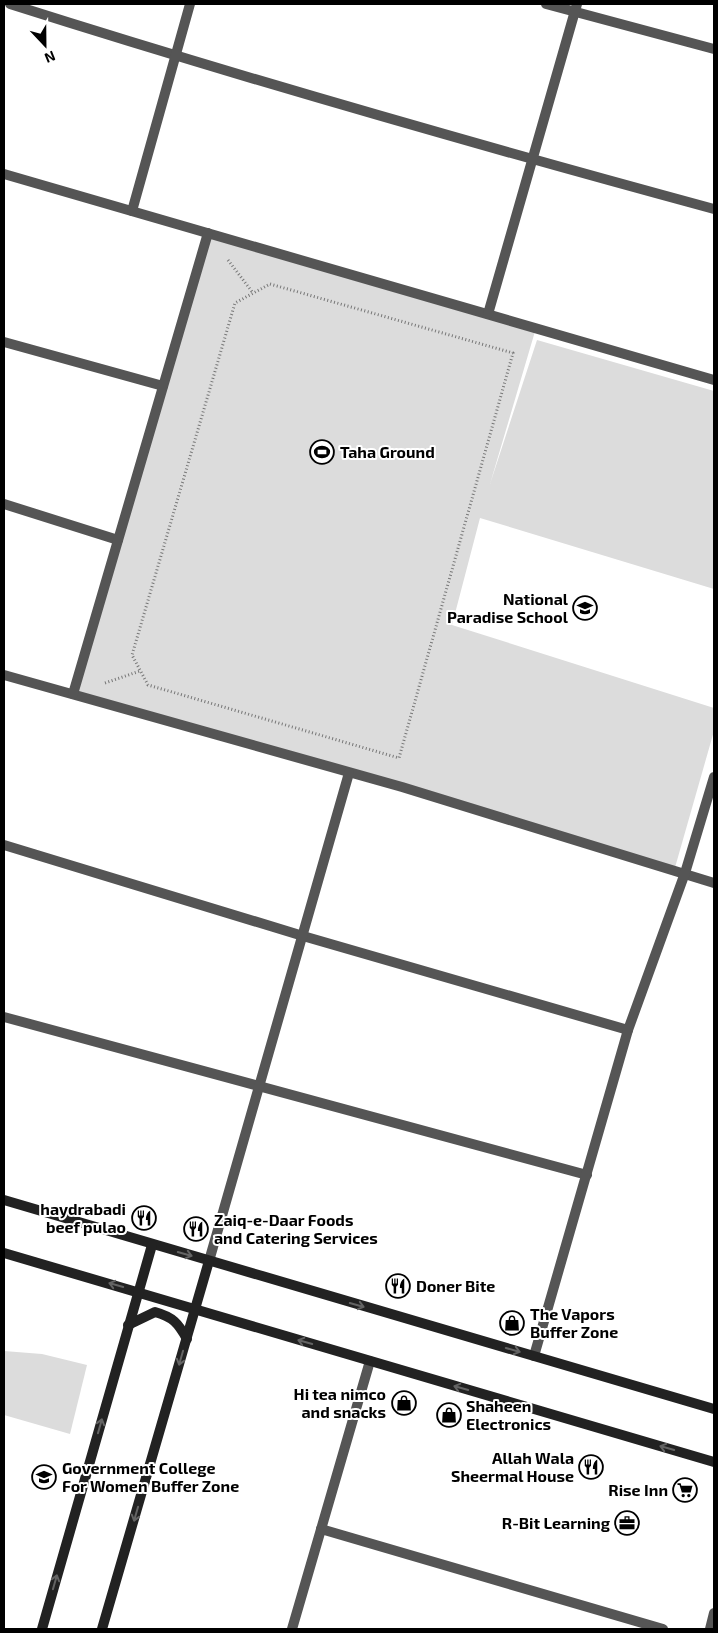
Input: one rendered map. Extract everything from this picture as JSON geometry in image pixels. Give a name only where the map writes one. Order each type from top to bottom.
[{"type":"main road","points":[[4,1200],[714,1409]]},
{"type":"main road","points":[[42,1629],[137,1291],[152,1244]]},
{"type":"main road","points":[[4,1253],[714,1462]]},
{"type":"main road","points":[[102,1629],[209,1261]]},
{"type":"main road","points":[[128,1325],[155,1312],[168,1316],[178,1322],[187,1339]]},
{"type":"street","points":[[10,4],[175,56],[532,159],[714,209]]},
{"type":"street","points":[[132,211],[190,4]]},
{"type":"street","points":[[546,4],[576,8],[714,49]]},
{"type":"street","points":[[488,314],[576,8]]},
{"type":"street","points":[[4,174],[714,380]]},
{"type":"street","points":[[73,694],[208,233]]},
{"type":"street","points":[[4,342],[163,386]]},
{"type":"street","points":[[4,504],[118,540]]},
{"type":"street","points":[[4,675],[402,787],[714,883]]},
{"type":"street","points":[[209,1261],[349,773]]},
{"type":"street","points":[[534,1356],[628,1030],[685,873],[714,777]]},
{"type":"street","points":[[4,845],[303,936],[628,1030]]},
{"type":"street","points":[[4,1017],[587,1175]]},
{"type":"street","points":[[292,1629],[370,1361]]},
{"type":"street","points":[[321,1529],[663,1629]]},
{"type":"street","points":[[710,1629],[714,1613]]},
{"type":"path","points":[[208,233],[253,293]]},
{"type":"path","points":[[270,284],[513,353],[399,758],[148,685],[132,655],[234,303],[253,293],[270,284]]},
{"type":"shaded area","name":"Taha Ground","points":[[208,233],[536,328],[490,484],[537,340],[714,391],[714,589],[480,518],[452,625],[714,708],[714,731],[674,871],[73,694]]},
{"type":"shaded area","points":[[4,1351],[42,1354],[87,1365],[70,1434],[4,1415]]},
{"type":"place","name":"Taha Ground","points":[[322,452]]},
{"type":"place","name":"National Paradise School","points":[[585,608]]},
{"type":"place","name":"haydrabadi beef pulao","points":[[144,1218]]},
{"type":"place","name":"Zaiq-e-Daar Foods and Catering Services","points":[[196,1229]]},
{"type":"place","name":"Doner Bite","points":[[398,1286]]},
{"type":"place","name":"The Vapors Buffer Zone","points":[[512,1323]]},
{"type":"place","name":"Hi tea nimco and snacks","points":[[404,1403]]},
{"type":"place","name":"Shaheen Electronics","points":[[449,1415]]},
{"type":"place","name":"Allah Wala Sheermal House","points":[[591,1467]]},
{"type":"place","name":"Government College For Women Buffer Zone","points":[[44,1477]]},
{"type":"place","name":"Rise Inn","points":[[685,1490]]},
{"type":"place","name":"R-Bit Learning","points":[[627,1523]]}]
